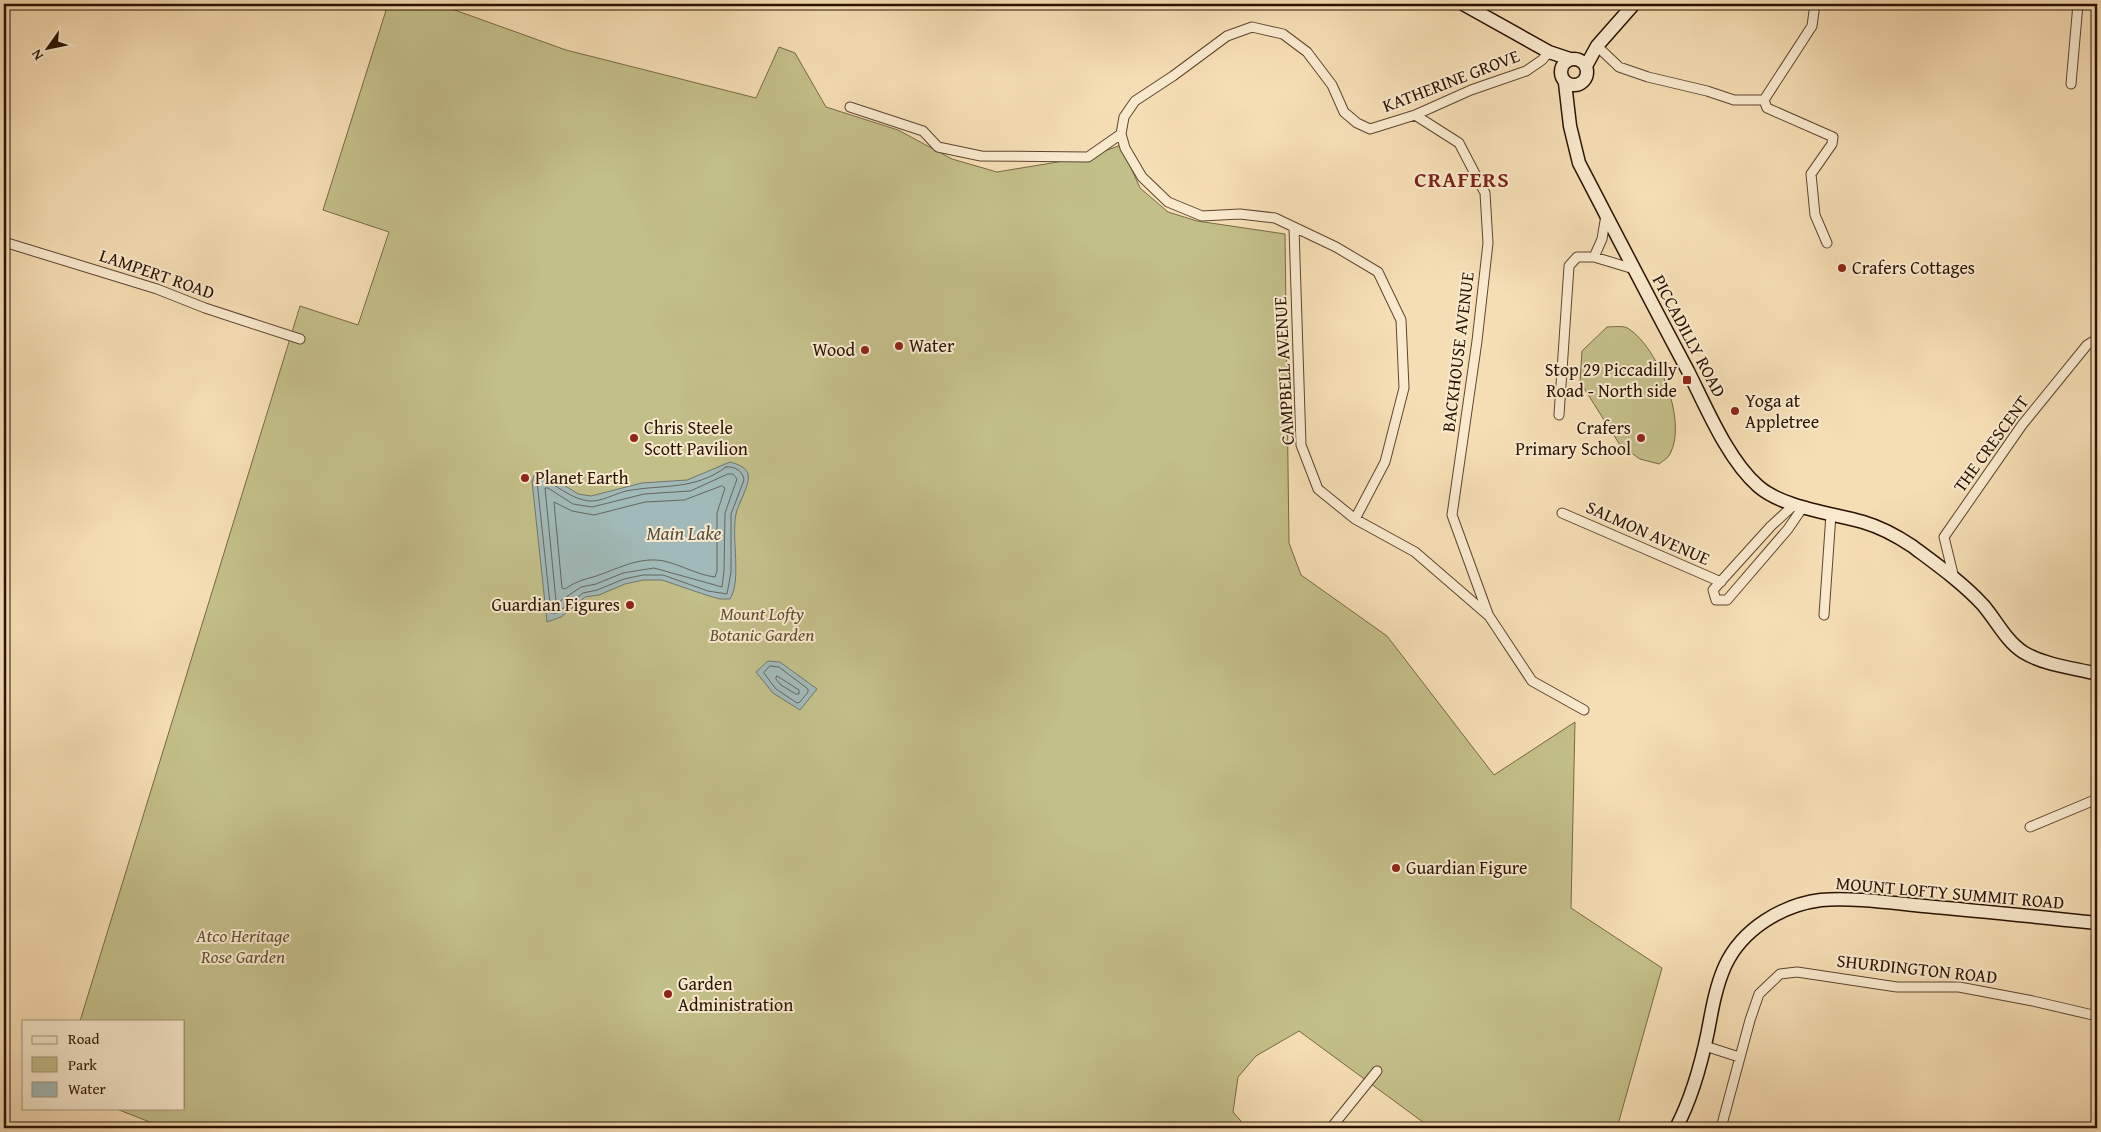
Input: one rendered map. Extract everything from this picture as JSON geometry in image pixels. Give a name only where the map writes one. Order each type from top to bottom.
[{"type":"main road","points":[[1463,4],[1549,52],[1583,62],[1587,73],[1585,80],[1567,81]]},
{"type":"main road","points":[[1586,66],[1597,46],[1634,4]]},
{"type":"main road","points":[[1567,81],[1562,65],[1597,46]]},
{"type":"main road","points":[[1549,52],[1567,81]]},
{"type":"main road","name":"PICCADILLY ROAD","points":[[1567,81],[1567,105],[1579,162],[1737,462],[1759,487],[1799,506],[1864,523],[1891,533],[1911,546],[1983,606],[2005,634],[2023,652],[2047,661],[2097,674]]},
{"type":"main road","name":"MOUNT LOFTY SUMMIT ROAD","points":[[1676,1128],[1687,1107],[1705,1046],[1717,986],[1725,965],[1736,947],[1756,926],[1773,915],[1821,900],[1874,902],[2097,922]]},
{"type":"street","points":[[1764,100],[1812,26],[1815,4]]},
{"type":"street","points":[[2071,84],[2078,4]]},
{"type":"street","name":"KATHERINE GROVE","points":[[1121,134],[1124,117],[1135,101],[1173,76],[1227,36],[1252,27],[1283,34],[1307,52],[1332,86],[1344,112],[1357,123],[1370,129],[1415,115],[1471,90],[1526,71],[1542,60],[1549,52]]},
{"type":"street","points":[[1597,46],[1619,67],[1648,77],[1707,91],[1734,100],[1764,100]]},
{"type":"street","points":[[1764,100],[1767,108],[1833,137],[1832,144],[1811,174],[1815,215],[1827,243]]},
{"type":"street","points":[[850,107],[923,131],[938,146],[981,156],[1088,156],[1121,134],[1125,148],[1142,177],[1168,202],[1202,216],[1240,214],[1275,218],[1336,247],[1378,272],[1401,320],[1404,388],[1385,462],[1355,519]]},
{"type":"street","name":"BACKHOUSE AVENUE","points":[[1415,115],[1459,144],[1485,193],[1488,243],[1477,340],[1452,515],[1489,616]]},
{"type":"street","points":[[1594,257],[1602,238],[1606,215]]},
{"type":"street","name":"CAMPBELL AVENUE","points":[[1294,228],[1301,445],[1318,489],[1355,519],[1415,552],[1489,616],[1532,680],[1584,710]]},
{"type":"street","name":"LAMPERT ROAD","points":[[4,242],[157,289],[205,308],[300,339]]},
{"type":"street","points":[[1559,415],[1569,266],[1577,257],[1594,257],[1634,269]]},
{"type":"street","name":"THE CRESCENT","points":[[1955,581],[1944,537],[2022,425],[2087,345],[2097,339]]},
{"type":"street","points":[[1799,506],[1788,529],[1727,600],[1716,600],[1713,590],[1771,526],[1799,506]]},
{"type":"street","name":"SALMON AVENUE","points":[[1562,513],[1721,582]]},
{"type":"street","points":[[1824,614],[1831,514]]},
{"type":"street","points":[[2030,827],[2097,799]]},
{"type":"street","name":"SHURDINGTON ROAD","points":[[1721,1128],[1739,1057],[1759,994],[1780,974],[1797,972],[1878,985],[1959,987],[1981,990],[2097,1016]]},
{"type":"street","points":[[1705,1046],[1739,1057]]},
{"type":"street","points":[[1331,1128],[1376,1071]]},
{"type":"green space","name":"Mount Lofty Botanic Garden","points":[[388,4],[438,4],[566,50],[756,98],[779,47],[795,53],[826,107],[898,130],[952,159],[997,172],[1088,157],[1121,145],[1140,188],[1168,212],[1197,221],[1285,234],[1289,543],[1301,575],[1387,636],[1494,775],[1575,722],[1571,908],[1662,968],[1617,1128],[1431,1128],[1299,1031],[1256,1056],[1238,1077],[1233,1112],[1247,1128],[165,1128],[119,1110],[185,1110],[185,1020],[80,1020],[300,306],[358,325],[389,232],[323,210]]},
{"type":"green space","points":[[1607,327],[1627,328],[1640,338],[1659,368],[1667,386],[1673,405],[1675,440],[1669,455],[1659,464],[1640,459],[1620,445],[1580,382],[1582,351]]},
{"type":"water","name":"Main Lake","points":[[730,462],[745,469],[748,478],[736,514],[736,570],[730,599],[720,599],[662,580],[643,580],[625,584],[599,595],[585,597],[561,617],[547,622],[532,481],[536,471],[542,471],[578,494],[591,496],[642,483],[687,480]]},
{"type":"water","points":[[768,661],[780,662],[817,689],[800,710],[773,693],[756,672]]},
{"type":"place","name":"Crafers Cottages","points":[[1842,268]]},
{"type":"place","name":"Water","points":[[899,346]]},
{"type":"place","name":"Wood","points":[[865,350]]},
{"type":"place","name":"Stop 29 Piccadilly Road - North side","points":[[1687,380]]},
{"type":"place","name":"Yoga at Appletree","points":[[1735,411]]},
{"type":"place","name":"Chris Steele Scott Pavilion","points":[[634,438]]},
{"type":"place","name":"Crafers Primary School","points":[[1641,438]]},
{"type":"place","name":"Planet Earth","points":[[525,478]]},
{"type":"place","name":"Guardian Figures","points":[[630,605]]},
{"type":"place","name":"Guardian Figure","points":[[1396,868]]},
{"type":"place","name":"Garden Administration","points":[[668,994]]},
{"type":"district","name":"CRAFERS","points":[[1462,179]]},
{"type":"park label","name":"Atco Heritage Rose Garden","points":[[243,946]]}]
